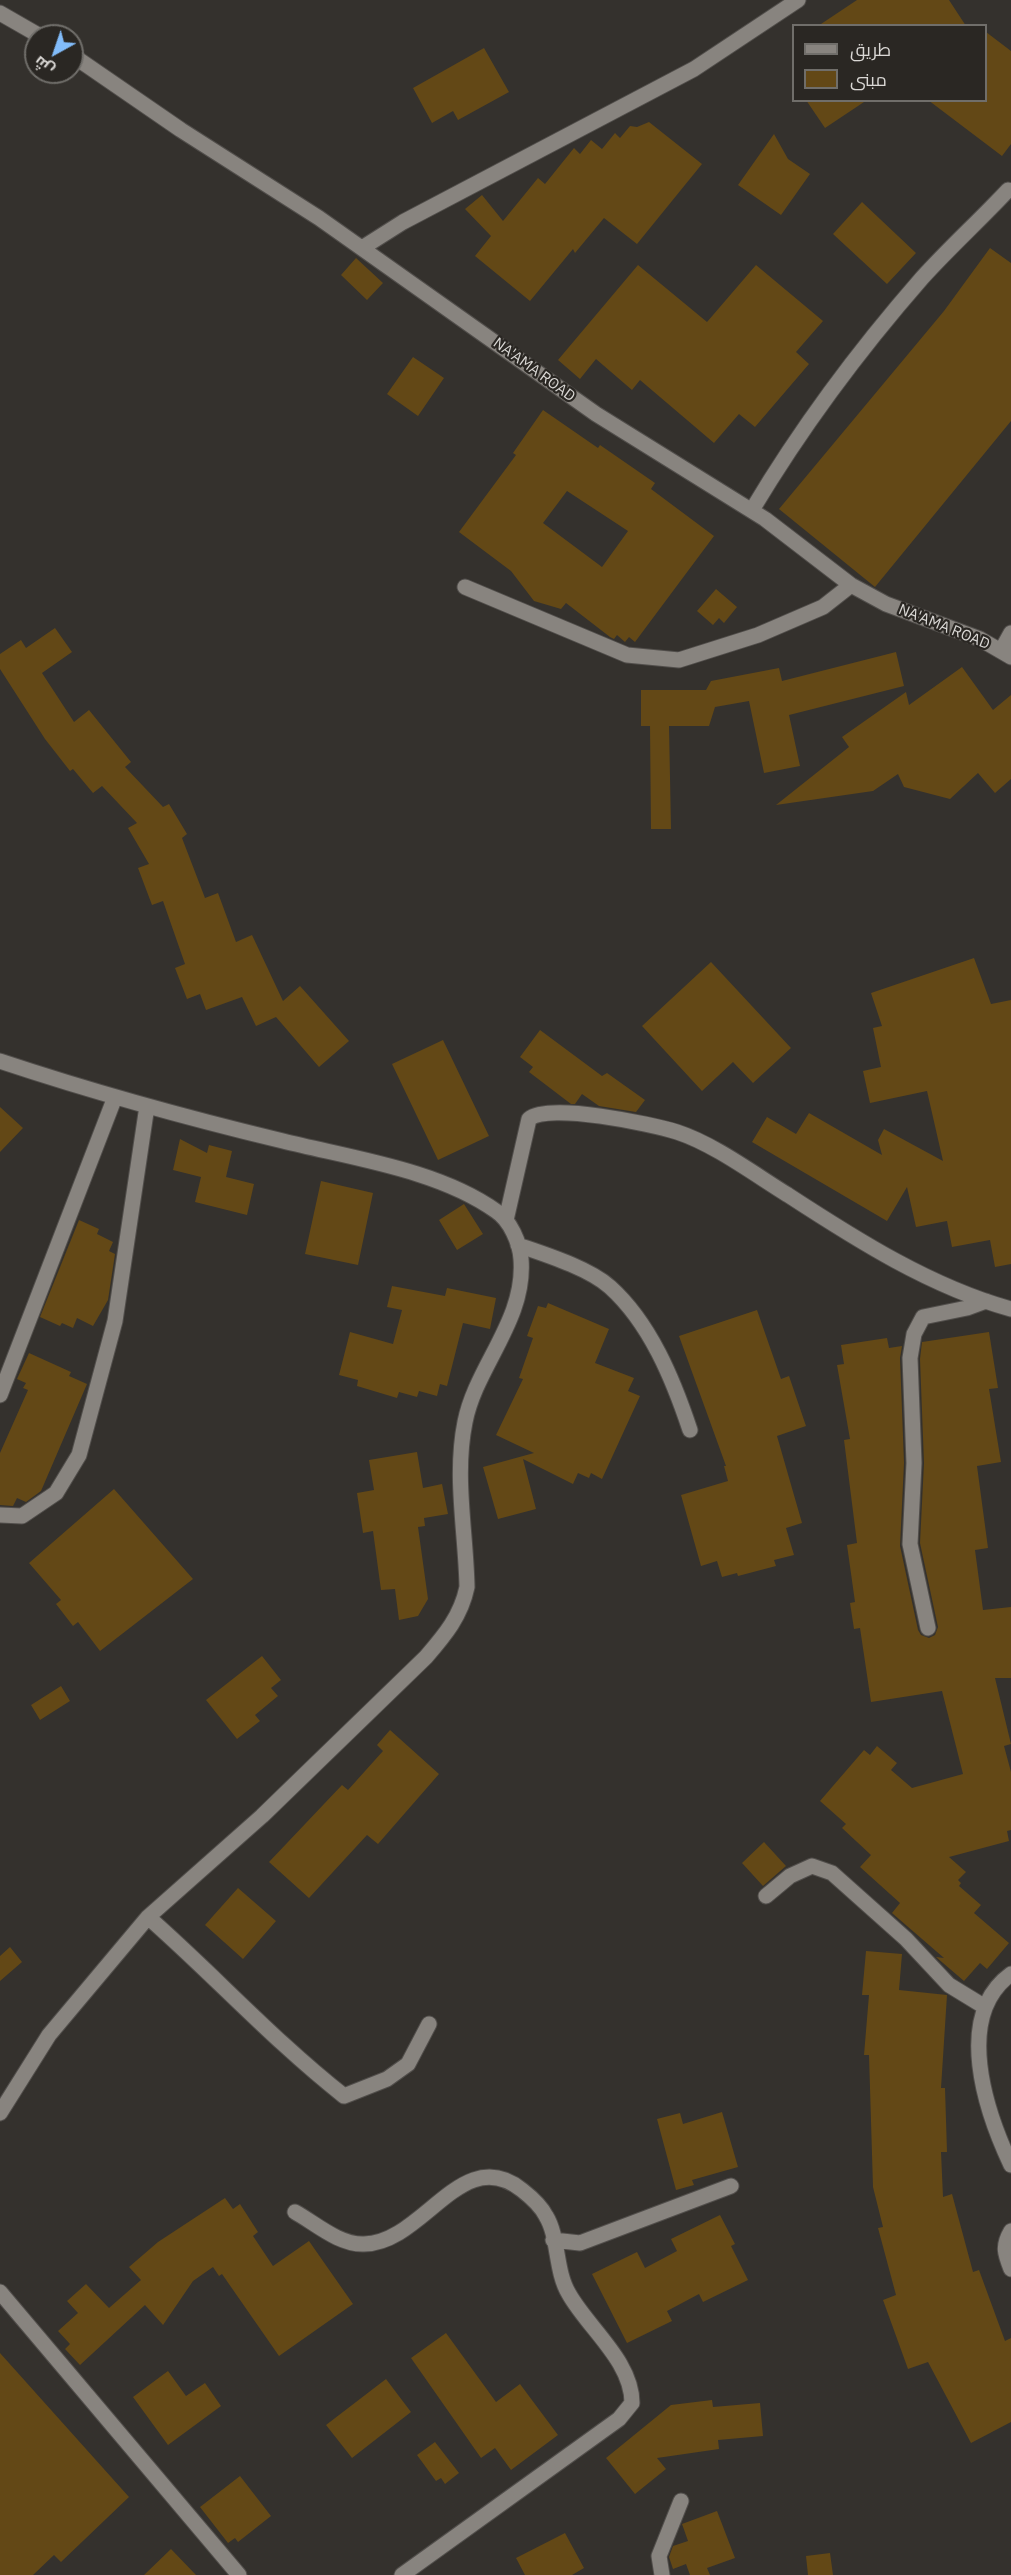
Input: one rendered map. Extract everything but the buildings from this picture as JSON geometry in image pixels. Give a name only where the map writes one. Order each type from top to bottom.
[{"type":"street","points":[[362,248],[403,222],[694,69],[798,0]]},
{"type":"street","points":[[0,13],[24,27]]},
{"type":"street","name":"NA'AMA ROAD","points":[[84,63],[362,248],[579,403],[752,510],[851,585],[886,604],[980,639],[1008,643]]},
{"type":"street","points":[[752,510],[788,448],[855,361],[922,278],[1008,190]]},
{"type":"street","points":[[465,587],[627,655],[679,660],[758,635],[823,607],[851,585]]},
{"type":"street","points":[[0,1061],[147,1106],[433,1180],[474,1197],[498,1212],[506,1220],[518,1245],[521,1258],[511,1314],[504,1335],[470,1400],[464,1423],[460,1473],[467,1587],[458,1614],[448,1632],[426,1657],[262,1816],[148,1917],[49,2035],[0,2113]]},
{"type":"street","points":[[0,1395],[115,1097]]},
{"type":"street","points":[[0,1515],[22,1516],[56,1493],[79,1455],[115,1321],[147,1106]]},
{"type":"street","points":[[506,1220],[529,1119],[538,1114],[574,1111],[677,1132],[733,1160],[887,1256],[927,1277],[1011,1312]]},
{"type":"street","points":[[518,1245],[569,1265],[609,1286],[627,1305],[674,1383],[690,1430]]},
{"type":"street","points":[[928,1628],[910,1544],[914,1463],[911,1346],[917,1325],[923,1317],[967,1308],[986,1300]]},
{"type":"street","points":[[766,1896],[790,1876],[812,1866],[832,1873],[906,1939],[949,1985],[985,2007]]},
{"type":"street","points":[[148,1917],[203,1965],[293,2054],[344,2096],[387,2079],[408,2064],[429,2024]]},
{"type":"street","points":[[1011,1974],[991,1995],[979,2030],[985,2089],[994,2125],[1011,2165]]},
{"type":"street","points":[[295,2212],[349,2242],[363,2244],[378,2242],[402,2232],[466,2183],[488,2175],[504,2178],[539,2206],[548,2218],[552,2240],[568,2293],[626,2374],[632,2403],[620,2419],[402,2575]]},
{"type":"street","points":[[552,2240],[580,2243],[731,2186]]},
{"type":"street","points":[[1011,2231],[1004,2242],[1004,2252],[1011,2269]]},
{"type":"street","points":[[0,2292],[239,2575]]},
{"type":"street","points":[[662,2575],[659,2556],[681,2501]]}]
